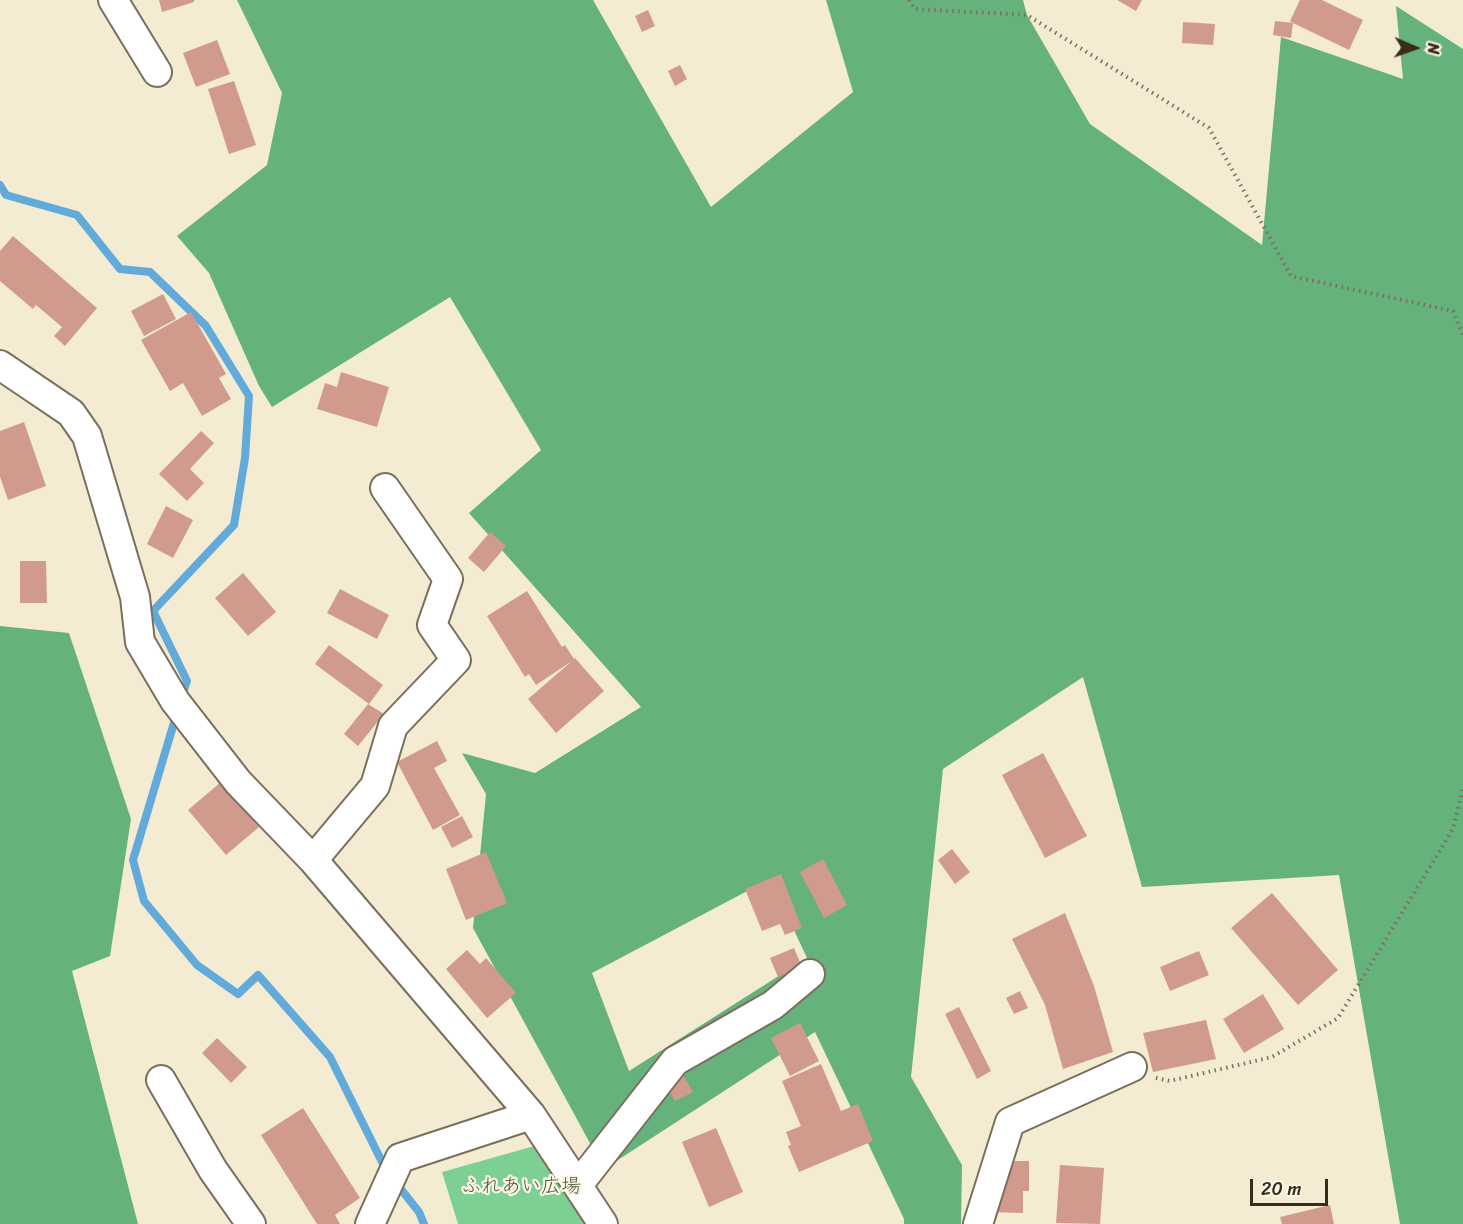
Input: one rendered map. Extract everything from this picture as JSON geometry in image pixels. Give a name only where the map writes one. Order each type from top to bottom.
[{"type":"street","points":[[113,0],[157,72]]},
{"type":"street","points":[[0,365],[71,413],[87,436],[135,597],[140,642],[175,701],[238,782],[313,860],[531,1115],[603,1224]]},
{"type":"street","points":[[313,860],[375,786],[393,726],[456,660],[432,625],[448,579],[385,488]]},
{"type":"street","points":[[578,1185],[675,1061],[773,1005],[810,974]]},
{"type":"street","points":[[978,1224],[1010,1122],[1126,1070]]},
{"type":"street","points":[[161,1080],[213,1170],[251,1224]]},
{"type":"street","points":[[370,1224],[400,1158],[531,1115]]},
{"type":"path","points":[[909,0],[915,9],[1027,15],[1209,128],[1291,276],[1453,311],[1463,335]]},
{"type":"path","points":[[1126,1070],[1170,1081],[1272,1057],[1338,1018],[1453,829],[1463,788]]},
{"type":"green space","points":[[237,0],[593,0],[711,207],[853,92],[826,0],[1023,0],[1027,15],[1090,124],[1262,245],[1281,37],[1403,79],[1396,6],[1463,49],[1463,1224],[1400,1224],[1339,875],[1142,887],[1083,677],[943,769],[911,1077],[962,1165],[961,1224],[904,1224],[904,1219],[815,1032],[604,1169],[473,928],[486,794],[462,753],[535,773],[641,707],[469,513],[541,450],[450,297],[272,407],[259,386],[209,273],[177,236],[267,165],[282,93]],"holes":[[[770,879],[807,958],[629,1071],[592,973]]]},
{"type":"green space","points":[[0,626],[69,633],[131,819],[110,956],[72,971],[138,1224],[0,1224]]},
{"type":"green space","name":"ふれあい広場","points":[[538,1145],[590,1224],[458,1224],[442,1172]]},
{"type":"building","points":[[159,0],[194,0],[194,2],[162,12]]},
{"type":"building","points":[[1117,0],[1142,0],[1136,11]]},
{"type":"building","points":[[1300,0],[1322,0],[1363,20],[1349,50],[1290,21]]},
{"type":"building","points":[[648,10],[655,26],[642,32],[635,16]]},
{"type":"building","points":[[1275,21],[1293,23],[1291,38],[1273,35]]},
{"type":"building","points":[[1183,22],[1215,24],[1213,45],[1182,43]]},
{"type":"building","points":[[217,40],[230,74],[196,87],[183,53]]},
{"type":"building","points":[[680,65],[687,79],[675,86],[668,71]]},
{"type":"building","points":[[234,81],[256,145],[229,154],[208,89]]},
{"type":"building","points":[[13,236],[97,308],[65,346],[54,336],[62,327],[36,305],[33,309],[0,281],[0,251]]},
{"type":"building","points":[[163,294],[176,319],[144,336],[131,311]]},
{"type":"building","points":[[191,312],[226,374],[219,378],[231,399],[202,416],[183,383],[170,391],[141,340]]},
{"type":"building","points":[[341,372],[389,387],[377,427],[317,409],[325,383],[337,387]]},
{"type":"building","points":[[24,422],[46,486],[8,500],[0,477],[0,431]]},
{"type":"building","points":[[201,431],[214,443],[190,469],[204,483],[187,501],[159,474]]},
{"type":"building","points":[[166,506],[193,520],[173,558],[147,544]]},
{"type":"building","points":[[490,532],[506,546],[484,572],[468,558]]},
{"type":"building","points":[[20,561],[46,561],[47,603],[20,603]]},
{"type":"building","points":[[243,573],[276,612],[248,636],[215,598]]},
{"type":"building","points":[[340,589],[389,615],[377,639],[327,613]]},
{"type":"building","points":[[527,591],[562,647],[565,645],[574,659],[604,691],[556,733],[528,699],[572,661],[536,685],[529,674],[525,677],[487,616]]},
{"type":"building","points":[[329,645],[383,685],[369,704],[315,664]]},
{"type":"building","points":[[368,704],[384,714],[358,746],[344,734]]},
{"type":"building","points":[[437,741],[447,761],[434,768],[460,815],[433,830],[397,762]]},
{"type":"building","points":[[1043,753],[1087,836],[1045,858],[1002,775]]},
{"type":"building","points":[[221,782],[259,827],[226,855],[188,810]]},
{"type":"building","points":[[462,816],[473,837],[452,848],[441,827]]},
{"type":"building","points":[[952,849],[970,872],[955,884],[938,860]]},
{"type":"building","points":[[486,852],[507,903],[466,920],[446,869]]},
{"type":"building","points":[[823,859],[847,905],[824,918],[800,872]]},
{"type":"building","points":[[781,874],[802,928],[785,935],[780,924],[762,931],[745,889]]},
{"type":"building","points":[[1272,893],[1338,970],[1298,1005],[1231,928]]},
{"type":"building","points":[[1065,913],[1094,986],[1113,1052],[1063,1069],[1045,1005],[1012,939]]},
{"type":"building","points":[[794,948],[802,967],[778,977],[770,958]]},
{"type":"building","points":[[467,950],[480,964],[486,958],[516,993],[487,1018],[446,969]]},
{"type":"building","points":[[1199,951],[1209,975],[1170,991],[1160,967]]},
{"type":"building","points":[[1020,991],[1028,1008],[1014,1014],[1006,998]]},
{"type":"building","points":[[1263,994],[1284,1029],[1244,1053],[1223,1019]]},
{"type":"building","points":[[959,1007],[991,1071],[977,1079],[945,1014]]},
{"type":"building","points":[[1206,1020],[1216,1059],[1153,1072],[1143,1033]]},
{"type":"building","points":[[800,1023],[819,1061],[790,1076],[771,1038]]},
{"type":"building","points":[[217,1038],[247,1067],[231,1083],[202,1053]]},
{"type":"building","points":[[821,1064],[841,1111],[858,1104],[873,1141],[799,1172],[788,1146],[791,1145],[786,1132],[801,1126],[782,1081]]},
{"type":"building","points":[[683,1075],[693,1092],[675,1101],[666,1085]]},
{"type":"building","points":[[303,1108],[360,1198],[335,1215],[340,1224],[317,1224],[261,1135]]},
{"type":"building","points":[[716,1128],[743,1192],[709,1207],[682,1142]]},
{"type":"building","points":[[986,1161],[1029,1161],[1029,1191],[1023,1191],[1023,1213],[986,1212]]},
{"type":"building","points":[[1060,1165],[1104,1168],[1100,1224],[1056,1223]]},
{"type":"building","points":[[1330,1205],[1334,1224],[1282,1224],[1280,1217]]},
{"type":"waterway","points":[[0,185],[6,195],[77,215],[120,269],[150,272],[206,326],[249,396],[245,458],[234,525],[153,611],[187,681],[181,698]]},
{"type":"waterway","points":[[176,716],[133,860],[144,901],[197,965],[238,994],[258,975],[330,1057],[387,1172]]},
{"type":"waterway","points":[[396,1183],[419,1212],[424,1224]]}]
